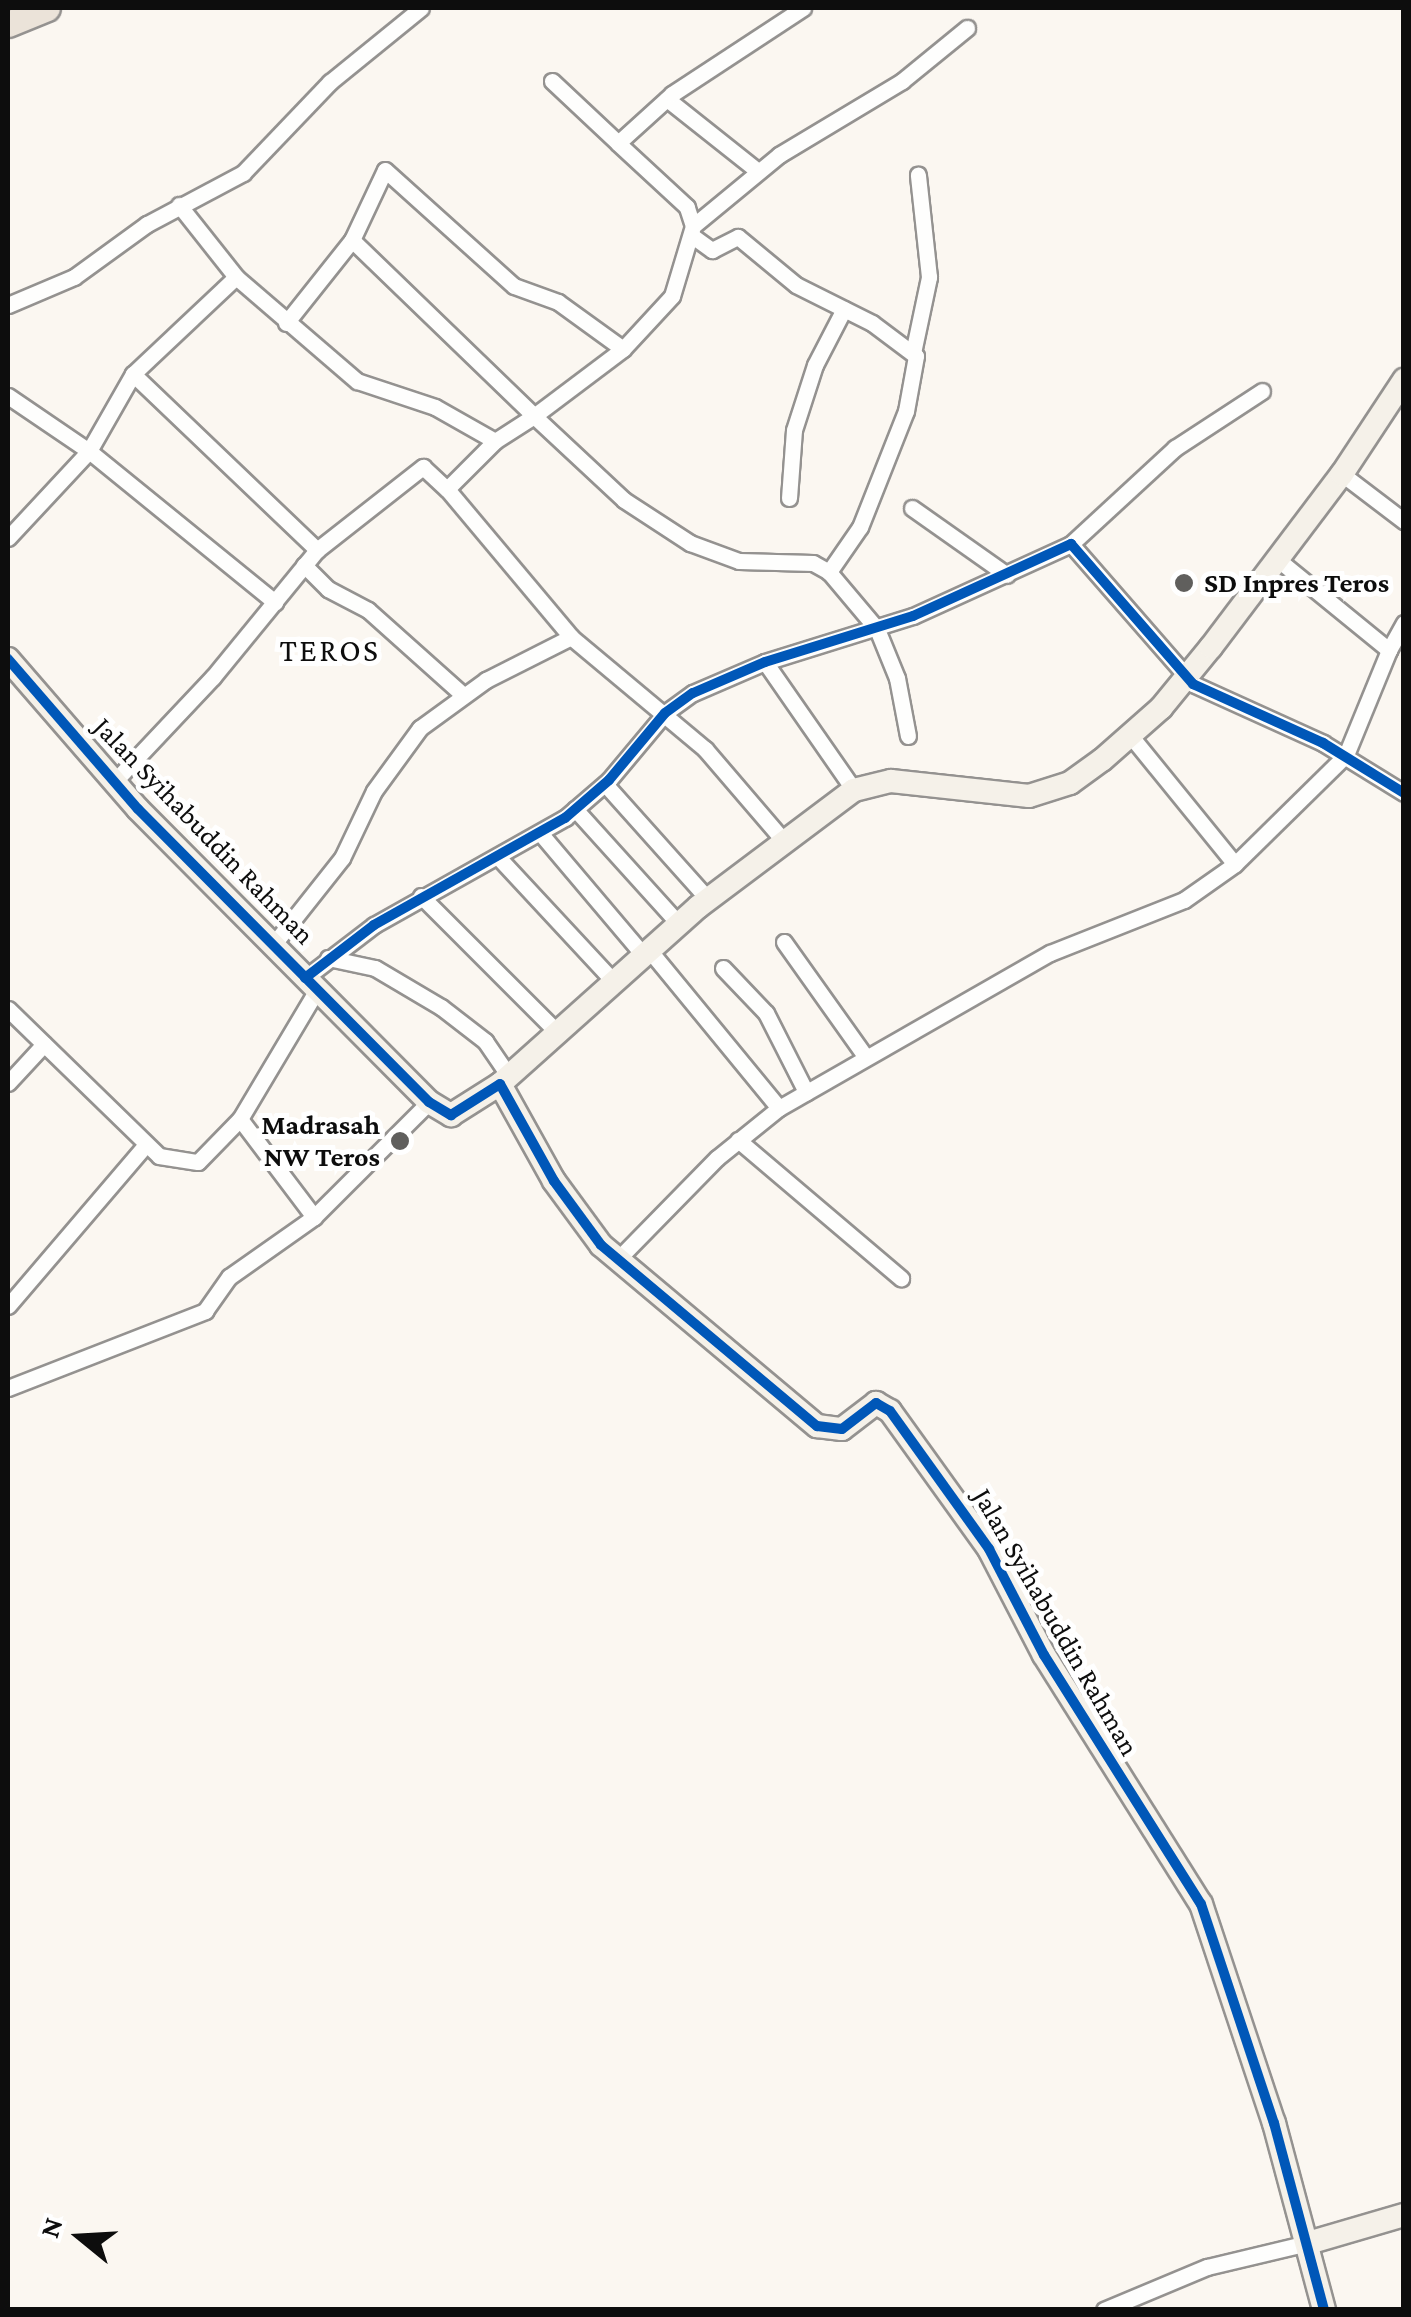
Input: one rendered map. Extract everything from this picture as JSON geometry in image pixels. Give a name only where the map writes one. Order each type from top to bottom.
[{"type":"main road","points":[[8,24],[47,8]]},
{"type":"street","points":[[8,305],[86,270],[179,206],[259,162],[330,82],[421,8]]},
{"type":"street","points":[[618,143],[666,99],[803,8]]},
{"type":"street","points":[[692,230],[758,171],[902,80],[967,28]]},
{"type":"street","points":[[447,490],[495,441],[624,349],[672,296],[692,230],[687,207],[552,81]]},
{"type":"street","points":[[666,99],[758,171]]},
{"type":"street","points":[[286,323],[352,240],[388,170],[514,286],[558,302],[624,349]]},
{"type":"street","points":[[829,572],[860,527],[906,411],[916,374],[913,353],[929,277],[918,175]]},
{"type":"street","points":[[179,206],[236,277],[357,381],[435,407],[495,441]]},
{"type":"street","points":[[692,230],[712,250],[738,237],[796,286],[844,309],[913,353]]},
{"type":"street","points":[[352,240],[624,500],[690,542],[738,561],[812,563],[829,572],[876,629],[897,678],[908,736]]},
{"type":"street","points":[[8,538],[90,450],[133,374],[236,277]]},
{"type":"street","points":[[789,498],[794,430],[814,365],[844,309]]},
{"type":"street","points":[[133,374],[317,550]]},
{"type":"street","points":[[8,1388],[206,1311],[229,1278],[314,1217],[429,1102],[451,1115],[504,1080],[708,899],[854,790],[891,781],[984,794],[1046,794],[1130,735],[1186,678],[1342,474],[1404,380]]},
{"type":"street","points":[[8,1010],[144,1147],[198,1162],[240,1119],[328,958],[421,896],[541,834],[605,784],[665,712],[765,662],[876,629],[1072,544],[1159,460],[1262,391]]},
{"type":"street","points":[[8,396],[90,450],[275,602]]},
{"type":"street","points":[[113,783],[317,550],[422,467],[447,490],[571,637],[665,712],[783,840]]},
{"type":"street","points":[[1342,474],[1404,521]]},
{"type":"street","points":[[912,508],[1007,575]]},
{"type":"street","points":[[1072,544],[1186,678],[1346,755],[1404,793]]},
{"type":"street","points":[[1276,558],[1389,650]]},
{"type":"street","points":[[304,565],[328,588],[368,610],[463,695]]},
{"type":"street","points":[[618,1259],[738,1140],[779,1108],[1050,953],[1184,900],[1236,864],[1346,755],[1404,623]]},
{"type":"street","points":[[273,946],[342,858],[384,774],[420,728],[463,695],[571,637]]},
{"type":"street","name":"Jalan Syihabuddin Rahman","points":[[8,659],[113,783],[429,1102]]},
{"type":"street","points":[[765,662],[854,790]]},
{"type":"street","points":[[1130,735],[1236,864]]},
{"type":"street","points":[[605,784],[708,899]]},
{"type":"street","points":[[575,809],[679,924]]},
{"type":"street","points":[[541,834],[779,1108]]},
{"type":"street","points":[[498,857],[615,983]]},
{"type":"street","points":[[421,896],[559,1034]]},
{"type":"street","points":[[784,942],[865,1056]]},
{"type":"street","points":[[328,958],[375,968],[441,1007],[485,1041],[504,1080]]},
{"type":"street","points":[[723,968],[766,1013],[806,1092]]},
{"type":"street","points":[[8,1083],[44,1044]]},
{"type":"street","name":"Jalan Syihabuddin Rahman","points":[[504,1080],[554,1181],[618,1259],[824,1431],[842,1429],[869,1405],[882,1404],[950,1486],[1044,1655],[1202,1904],[1308,2243],[1324,2310]]},
{"type":"street","points":[[240,1119],[314,1217]]},
{"type":"street","points":[[738,1140],[901,1278]]},
{"type":"street","points":[[8,1306],[144,1147]]},
{"type":"street","points":[[1104,2310],[1207,2267],[1404,2215]]},
{"type":"street","points":[[1142,2292],[1149,2310]]},
{"type":"cycle path","points":[[305,978],[374,925],[565,818],[609,780],[665,713],[693,693],[765,662],[913,616],[1071,544],[1193,684],[1323,743],[1404,793]]},
{"type":"cycle path","points":[[8,659],[138,809],[429,1102],[451,1115],[500,1084],[554,1181],[601,1245],[817,1426],[842,1429],[876,1403],[890,1411],[989,1549],[1044,1655],[1201,1904],[1274,2123],[1324,2310]]},
{"type":"place","name":"SD Inpres Teros","points":[[1184,583]]},
{"type":"place","name":"Madrasah NW Teros","points":[[400,1141]]},
{"type":"district","name":"TEROS","points":[[330,650]]}]
